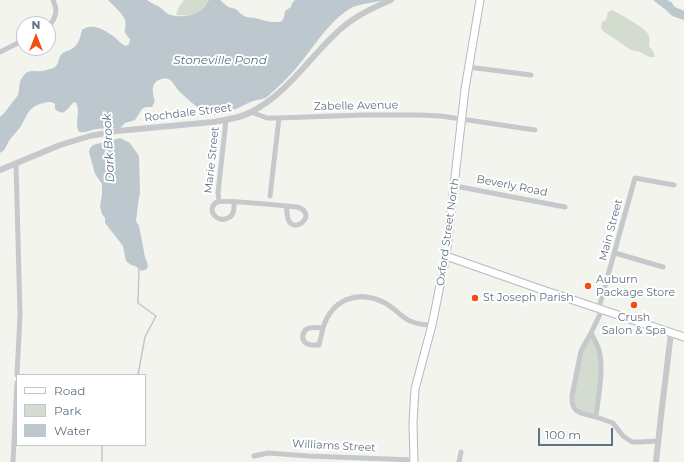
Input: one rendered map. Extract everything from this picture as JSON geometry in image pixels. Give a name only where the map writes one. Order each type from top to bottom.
[{"type":"main road","name":"Oxford Street North","points":[[414,461],[413,423],[416,389],[432,325],[446,256],[468,67],[480,0]]},
{"type":"main road","points":[[446,256],[684,337]]},
{"type":"street","points":[[52,0],[55,6],[55,16]]},
{"type":"street","name":"Rochdale Street","points":[[0,170],[90,136],[114,132],[193,125],[226,120],[251,112],[281,92],[325,43],[345,25],[357,16],[391,0]]},
{"type":"street","points":[[0,52],[16,44]]},
{"type":"street","points":[[468,67],[531,75]]},
{"type":"street","name":"Zabelle Avenue","points":[[251,112],[267,118],[363,115],[441,116],[535,130]]},
{"type":"street","points":[[270,196],[279,118]]},
{"type":"street","name":"Marie Street","points":[[219,202],[218,192],[226,120]]},
{"type":"street","points":[[16,163],[20,315],[17,374]]},
{"type":"street","name":"Main Street","points":[[602,310],[600,304],[635,178],[674,185]]},
{"type":"street","name":"Beverly Road","points":[[454,186],[565,207]]},
{"type":"street","points":[[234,202],[234,212],[229,218],[224,219],[214,216],[214,205],[219,202],[234,202],[286,206],[297,207],[303,209],[306,214],[304,222],[297,225],[290,222],[286,206]]},
{"type":"street","points":[[615,253],[663,267]]},
{"type":"street","points":[[323,328],[307,329],[303,335],[307,344],[320,345],[323,328],[330,314],[339,303],[360,297],[386,303],[394,308],[404,318],[412,322],[432,325]]},
{"type":"street","points":[[602,310],[581,351],[572,396],[573,407],[577,411],[613,423],[623,436],[632,442],[658,441]]},
{"type":"street","points":[[591,332],[598,347],[601,373],[596,417]]},
{"type":"street","points":[[656,462],[671,333]]},
{"type":"street","points":[[13,462],[16,403]]},
{"type":"street","points":[[459,462],[461,452]]},
{"type":"street","name":"Williams Street","points":[[254,456],[268,453],[414,461]]},
{"type":"green space","points":[[184,0],[209,0],[204,8],[196,13],[191,15],[176,15],[179,6]]},
{"type":"green space","points":[[612,10],[646,31],[650,42],[649,46],[655,57],[649,57],[640,52],[631,50],[603,31],[601,28],[602,22],[606,20],[608,12]]},
{"type":"green space","points":[[591,333],[600,360],[596,417],[586,414],[572,406],[582,349]]},
{"type":"water","name":"Stoneville Pond","points":[[108,0],[147,0],[158,6],[166,13],[176,16],[188,16],[202,9],[209,0],[220,0],[228,7],[236,9],[246,17],[270,22],[279,22],[282,21],[285,11],[291,7],[295,0],[384,0],[353,7],[337,18],[291,74],[264,99],[253,101],[226,113],[215,115],[202,110],[178,90],[171,81],[163,79],[154,84],[153,92],[155,101],[152,107],[142,109],[135,120],[125,123],[120,128],[99,129],[83,132],[79,132],[78,129],[78,110],[76,103],[74,102],[66,111],[61,113],[55,109],[54,103],[43,103],[30,110],[4,150],[0,153],[0,117],[18,95],[21,80],[26,73],[30,71],[43,71],[54,68],[62,54],[77,44],[82,30],[86,28],[94,27],[102,29],[124,45],[126,46],[129,44],[130,39],[125,33],[126,23],[124,18]]},
{"type":"water","points":[[653,0],[667,0],[671,2],[675,7],[684,11],[684,20],[672,16]]},
{"type":"water","points":[[120,138],[130,143],[139,156],[140,194],[136,221],[139,226],[148,265],[147,269],[142,271],[126,261],[123,246],[105,223],[105,218],[102,214],[100,206],[102,184],[95,174],[89,152],[93,145]]},
{"type":"waterway","name":"Dark Brook","points":[[138,374],[145,337],[156,316],[138,303],[139,268]]},
{"type":"waterway","name":"Dark Brook","points":[[102,446],[102,462]]},
{"type":"place","name":"Auburn Package Store","points":[[588,286]]},
{"type":"place","name":"St Joseph Parish","points":[[475,298]]},
{"type":"place","name":"Crush Salon & Spa","points":[[634,305]]}]
